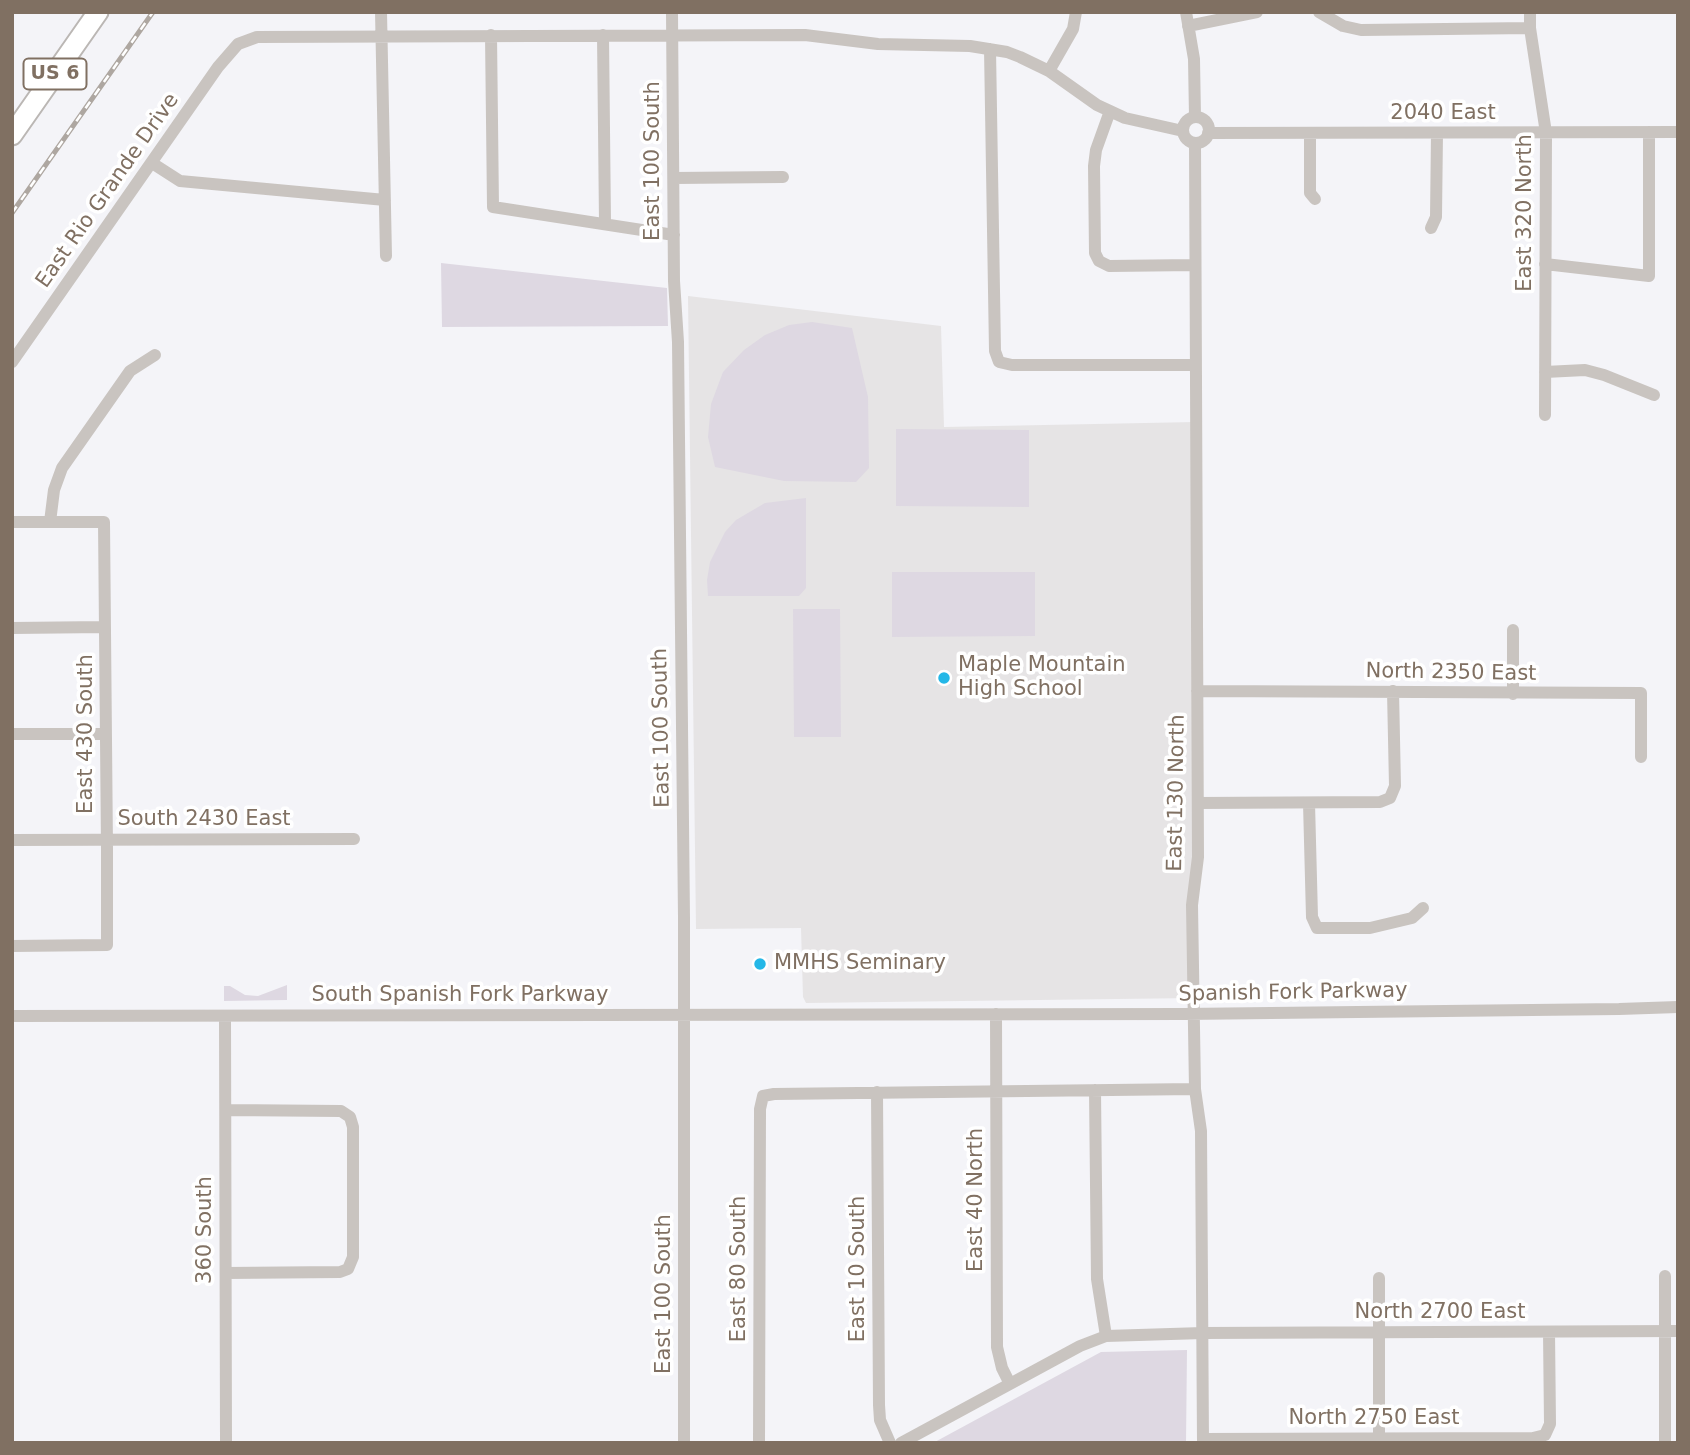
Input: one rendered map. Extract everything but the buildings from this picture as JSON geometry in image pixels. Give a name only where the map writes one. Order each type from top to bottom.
[{"type":"highway","name":"US 6","points":[[12,135],[98,12]]},
{"type":"street","points":[[381,12],[386,256]]},
{"type":"street","name":"East 100 South","points":[[671,12],[678,342],[684,1014],[684,1443]]},
{"type":"street","points":[[1049,71],[1073,29],[1076,12]]},
{"type":"street","points":[[1186,12],[1194,59],[1195,117]]},
{"type":"street","points":[[1188,26],[1257,12]]},
{"type":"street","points":[[1319,12],[1343,26],[1362,30],[1530,28]]},
{"type":"street","name":"East 320 North","points":[[1530,12],[1546,133],[1545,415]]},
{"type":"street","points":[[381,35],[805,35],[878,44],[934,44],[990,49],[1007,52],[1049,71],[1097,105],[1110,111],[1144,124],[1183,131]]},
{"type":"street","name":"East Rio Grande Drive","points":[[12,362],[218,67],[238,44],[265,36],[381,35]]},
{"type":"street","points":[[491,35],[493,207],[674,235]]},
{"type":"street","points":[[603,35],[605,223]]},
{"type":"street","points":[[990,49],[995,351],[999,362],[1012,365],[1195,365]]},
{"type":"street","points":[[1110,111],[1096,150],[1094,166],[1095,253],[1099,261],[1109,266],[1195,265]]},
{"type":"street","points":[[1195,117],[1206,122],[1208,133],[1205,139],[1195,143],[1185,138],[1183,131],[1185,123],[1195,117]]},
{"type":"street","points":[[1545,264],[1648,276],[1649,132]]},
{"type":"street","name":"2040 East","points":[[1208,133],[1678,132]]},
{"type":"street","points":[[1310,133],[1310,193],[1315,200]]},
{"type":"street","points":[[1431,228],[1436,217],[1437,133]]},
{"type":"street","name":"East 130 North","points":[[1195,143],[1198,857],[1192,905],[1195,1089],[1201,1130],[1203,1441]]},
{"type":"street","points":[[152,163],[180,181],[385,200]]},
{"type":"street","points":[[674,178],[783,177]]},
{"type":"street","points":[[12,522],[50,522],[54,489],[62,468],[130,370],[155,355]]},
{"type":"street","points":[[1545,372],[1585,370],[1604,374],[1654,395]]},
{"type":"street","name":"East 430 South","points":[[12,946],[107,945],[104,522],[50,522]]},
{"type":"street","points":[[12,628],[106,627]]},
{"type":"street","points":[[1513,630],[1513,694]]},
{"type":"street","name":"North 2350 East","points":[[1197,691],[1641,693],[1641,757]]},
{"type":"street","points":[[1198,803],[1380,802],[1390,798],[1395,786],[1393,691]]},
{"type":"street","points":[[12,734],[106,734]]},
{"type":"street","points":[[1310,803],[1312,917],[1317,928],[1370,928],[1412,918],[1423,908]]},
{"type":"street","name":"South 2430 East","points":[[12,840],[354,839]]},
{"type":"street","name":"Spanish Fork Parkway","points":[[908,1013],[1678,1007]]},
{"type":"street","name":"South Spanish Fork Parkway","points":[[12,1016],[908,1013]]},
{"type":"street","name":"East 40 North","points":[[996,1014],[997,1347],[1002,1368],[1010,1384]]},
{"type":"street","name":"360 South","points":[[225,1016],[226,1443]]},
{"type":"street","points":[[877,1092],[1195,1089]]},
{"type":"street","points":[[901,1443],[926,1427],[1080,1346],[1106,1336],[1097,1279],[1095,1090]]},
{"type":"street","name":"East 80 South","points":[[759,1443],[760,1123],[763,1096],[877,1092]]},
{"type":"street","name":"East 10 South","points":[[877,1092],[879,1405],[880,1420],[890,1443]]},
{"type":"street","points":[[226,1110],[337,1111],[348,1114],[353,1127],[353,1257],[348,1269],[336,1273],[226,1273]]},
{"type":"street","points":[[1665,1276],[1672,1331],[1665,1443]]},
{"type":"street","points":[[1379,1278],[1379,1440]]},
{"type":"street","name":"North 2700 East","points":[[1106,1336],[1203,1333],[1672,1331]]},
{"type":"street","name":"North 2750 East","points":[[1203,1441],[1533,1438],[1545,1434],[1550,1424],[1549,1332]]},
{"type":"shaded area","points":[[441,263],[667,288],[668,326],[442,327]]},
{"type":"shaded area","name":"Maple Mountain High School","points":[[688,296],[941,326],[944,427],[1195,422],[1195,998],[806,1003],[803,997],[801,928],[696,929]]},
{"type":"shaded area","points":[[812,322],[852,328],[868,397],[869,468],[856,482],[784,481],[715,467],[708,437],[711,404],[723,372],[744,350],[765,335],[789,325]]},
{"type":"shaded area","points":[[896,429],[1029,430],[1029,507],[896,506]]},
{"type":"shaded area","points":[[806,498],[806,588],[799,596],[708,596],[710,562],[725,532],[736,520],[765,503]]},
{"type":"shaded area","points":[[892,572],[1035,572],[1035,636],[892,637]]},
{"type":"shaded area","points":[[793,609],[840,609],[841,737],[794,737]]},
{"type":"shaded area","points":[[287,985],[287,1000],[224,1001],[224,986],[230,986],[245,995],[258,996]]},
{"type":"shaded area","points":[[1187,1350],[1186,1443],[933,1443],[1101,1352]]},
{"type":"railway","points":[[12,213],[153,12]]},
{"type":"place","name":"Maple Mountain High School","points":[[944,678]]},
{"type":"place","name":"MMHS Seminary","points":[[760,964]]}]
